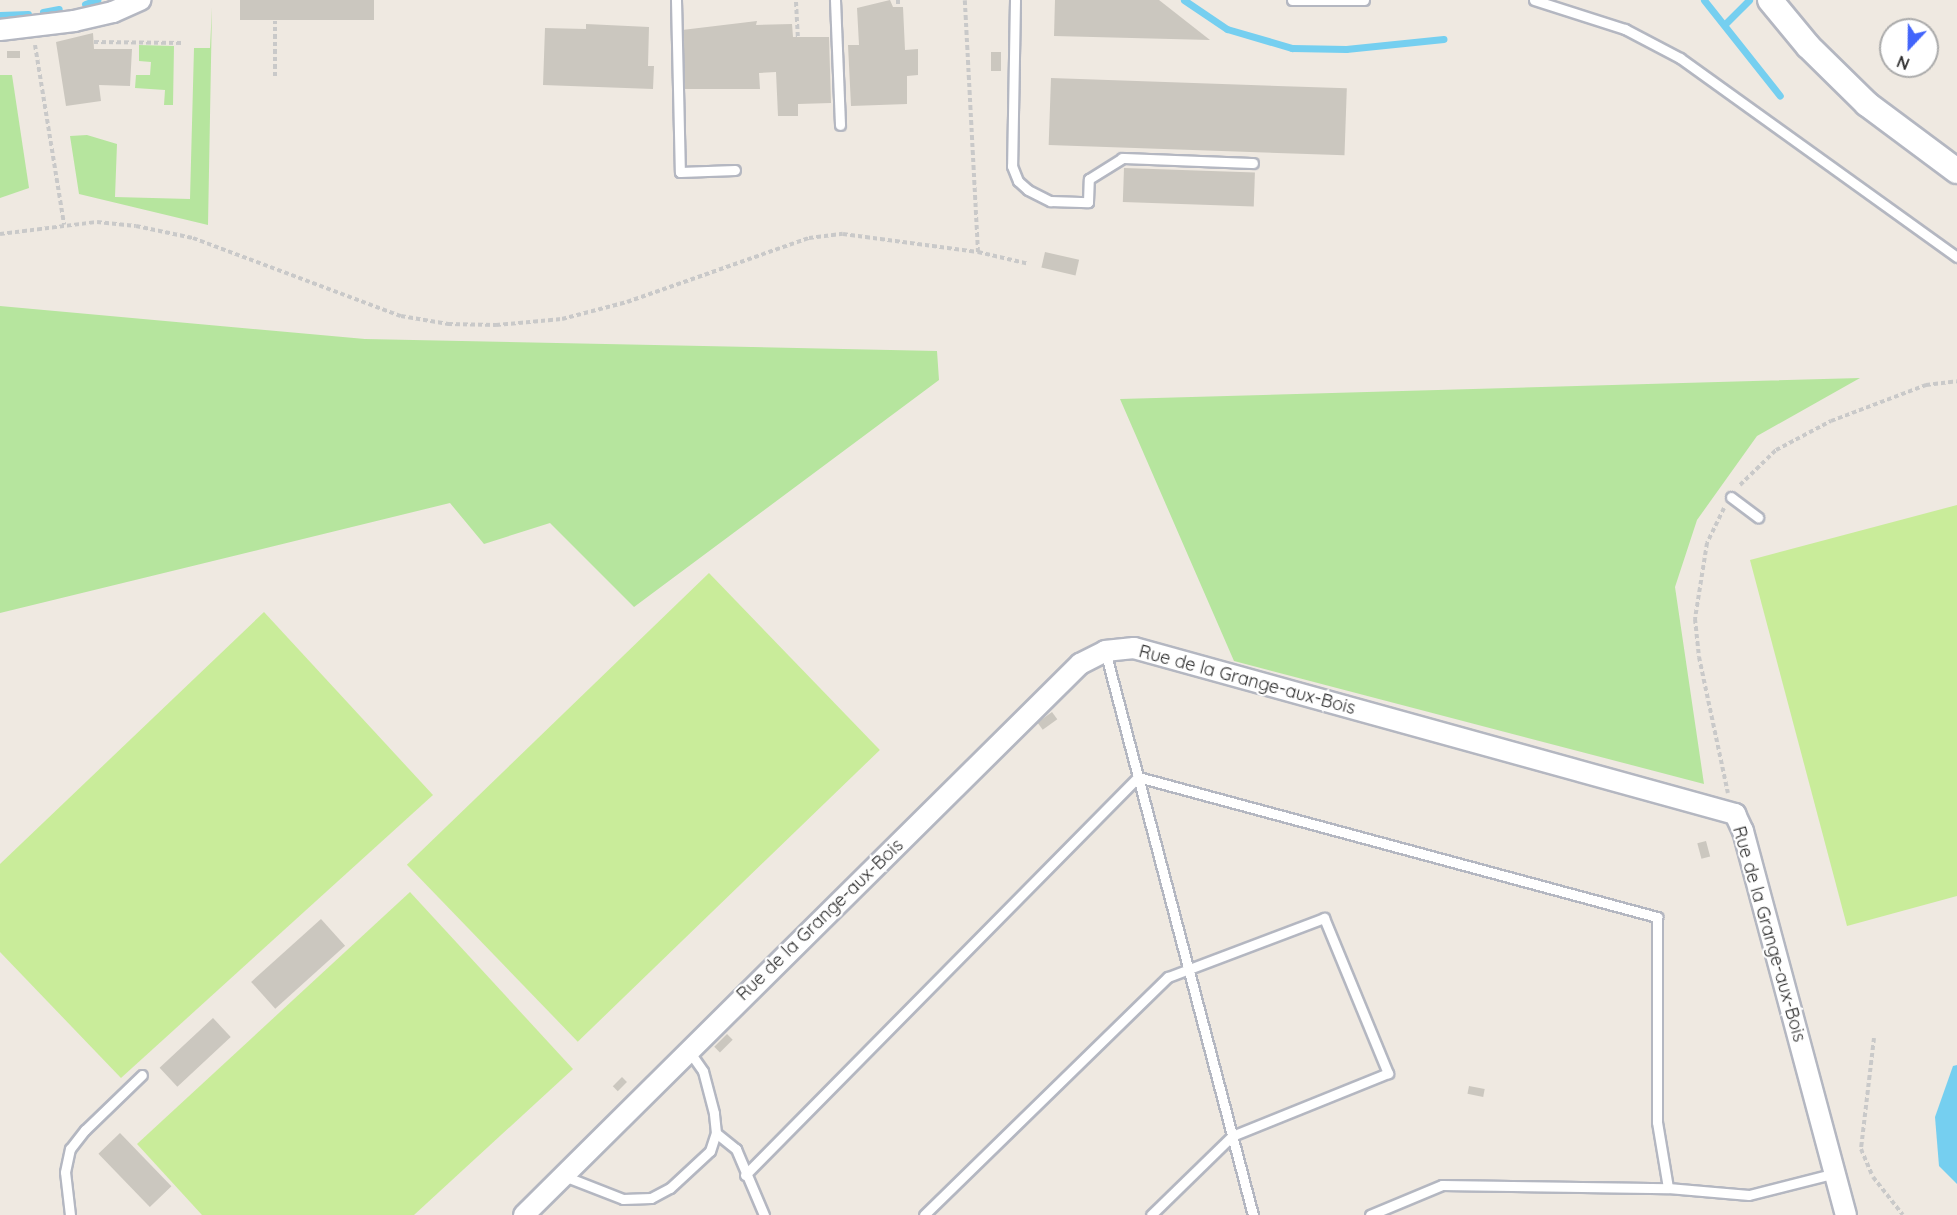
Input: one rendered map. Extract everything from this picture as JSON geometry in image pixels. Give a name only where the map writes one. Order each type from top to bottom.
[{"type":"street","points":[[0,30],[32,28],[113,12],[140,0]]},
{"type":"street","points":[[1777,4],[1808,46],[1867,104],[1957,171]]},
{"type":"street","name":"Rue de la Grange-aux-Bois","points":[[524,1215],[688,1049],[1080,664],[1105,651],[1134,648],[1735,814],[1743,831],[1846,1215]]},
{"type":"lane","points":[[676,0],[680,172],[735,170]]},
{"type":"lane","points":[[835,0],[840,125]]},
{"type":"lane","points":[[1015,0],[1012,166],[1018,181],[1028,190],[1050,201],[1088,202],[1089,179],[1122,158],[1253,163]]},
{"type":"lane","points":[[1293,0],[1364,0]]},
{"type":"lane","points":[[1534,0],[1625,29],[1680,58],[1957,257]]},
{"type":"lane","points":[[1731,497],[1758,517]]},
{"type":"lane","points":[[1105,651],[1253,1215]]},
{"type":"lane","points":[[745,1175],[1138,777]]},
{"type":"lane","points":[[1138,777],[1657,917],[1657,1122],[1668,1188]]},
{"type":"lane","points":[[924,1215],[1168,977],[1324,918],[1388,1073],[1232,1136],[1151,1215]]},
{"type":"lane","points":[[563,1176],[623,1199],[651,1198],[670,1188],[710,1151],[716,1133],[703,1071],[688,1049]]},
{"type":"lane","points":[[70,1215],[65,1172],[70,1149],[85,1130],[142,1075]]},
{"type":"lane","points":[[716,1133],[736,1149],[745,1175],[764,1215]]},
{"type":"lane","points":[[1370,1215],[1443,1185],[1668,1188],[1749,1195],[1835,1173]]},
{"type":"path","points":[[898,0],[898,7]]},
{"type":"path","points":[[965,0],[978,252]]},
{"type":"path","points":[[796,2],[798,37]]},
{"type":"path","points":[[275,21],[275,76]]},
{"type":"path","points":[[32,28],[63,225]]},
{"type":"path","points":[[93,42],[184,43]]},
{"type":"path","points":[[0,234],[63,225],[136,226],[194,238],[401,316],[484,325],[562,319],[627,302],[809,238],[843,234],[978,252],[1029,264]]},
{"type":"path","points":[[1735,814],[1699,657],[1695,619],[1707,543],[1731,497],[1745,478],[1776,450],[1831,421],[1926,385],[1957,381]]},
{"type":"path","points":[[1874,1038],[1861,1149],[1873,1177],[1904,1215]]},
{"type":"green space","points":[[212,7],[208,225],[79,194],[70,136],[87,135],[117,144],[115,197],[190,199],[194,48],[210,48]]},
{"type":"green space","points":[[139,45],[174,46],[173,105],[164,105],[165,90],[135,88],[136,75],[150,75],[151,62],[139,61]]},
{"type":"green space","points":[[0,75],[12,75],[29,188],[0,198]]},
{"type":"green space","points":[[0,306],[365,339],[937,351],[939,380],[634,607],[550,523],[484,544],[450,503],[0,613]]},
{"type":"green space","points":[[1860,378],[1757,436],[1697,520],[1675,587],[1704,784],[1234,661],[1120,399]]},
{"type":"green space","points":[[1957,505],[1957,896],[1847,926],[1750,560]]},
{"type":"green space","points":[[709,573],[880,750],[578,1042],[407,865]]},
{"type":"green space","points":[[264,612],[433,795],[121,1078],[0,952],[0,864]]},
{"type":"green space","points":[[410,892],[573,1069],[414,1215],[202,1215],[137,1144]]},
{"type":"water","points":[[1957,1065],[1957,1184],[1939,1166],[1935,1117],[1953,1066]]},
{"type":"building","points":[[240,0],[374,0],[374,20],[240,20]]},
{"type":"building","points":[[890,0],[893,7],[903,7],[905,50],[918,49],[918,75],[907,76],[907,104],[851,106],[848,45],[859,45],[857,8]]},
{"type":"building","points":[[1055,0],[1159,0],[1210,40],[1054,36]]},
{"type":"building","points":[[757,21],[756,25],[792,24],[793,37],[829,37],[831,103],[798,104],[798,116],[778,116],[776,72],[759,73],[760,89],[682,89],[682,30]]},
{"type":"building","points":[[586,24],[649,27],[648,66],[654,66],[653,89],[543,85],[545,28],[586,29]]},
{"type":"building","points":[[93,33],[94,49],[132,49],[130,86],[99,85],[101,101],[66,106],[56,42]]},
{"type":"building","points":[[7,51],[20,51],[20,58],[7,58]]},
{"type":"building","points":[[991,52],[1001,52],[1001,71],[991,71]]},
{"type":"building","points":[[1051,78],[1347,88],[1344,155],[1049,145]]},
{"type":"building","points":[[1124,168],[1255,173],[1254,207],[1123,202]]},
{"type":"building","points":[[1045,252],[1079,260],[1076,275],[1041,268]]},
{"type":"building","points":[[1052,712],[1057,719],[1043,730],[1037,723]]},
{"type":"building","points":[[1706,841],[1710,856],[1701,859],[1697,843]]},
{"type":"building","points":[[321,919],[345,946],[275,1009],[251,982]]},
{"type":"building","points":[[213,1018],[231,1037],[177,1087],[160,1068]]},
{"type":"building","points":[[727,1034],[733,1040],[720,1052],[714,1047]]},
{"type":"building","points":[[622,1077],[627,1082],[618,1091],[613,1086]]},
{"type":"building","points":[[1469,1086],[1485,1089],[1483,1097],[1467,1094]]},
{"type":"building","points":[[120,1133],[171,1186],[150,1207],[98,1154]]},
{"type":"waterway","points":[[85,4],[97,0]]},
{"type":"waterway","points":[[1184,0],[1227,29],[1292,48],[1346,49],[1443,39]]},
{"type":"waterway","points":[[1704,0],[1780,96]]},
{"type":"waterway","points":[[1725,24],[1749,0]]},
{"type":"waterway","points":[[43,12],[59,9]]},
{"type":"waterway","points":[[0,15],[28,14]]}]
